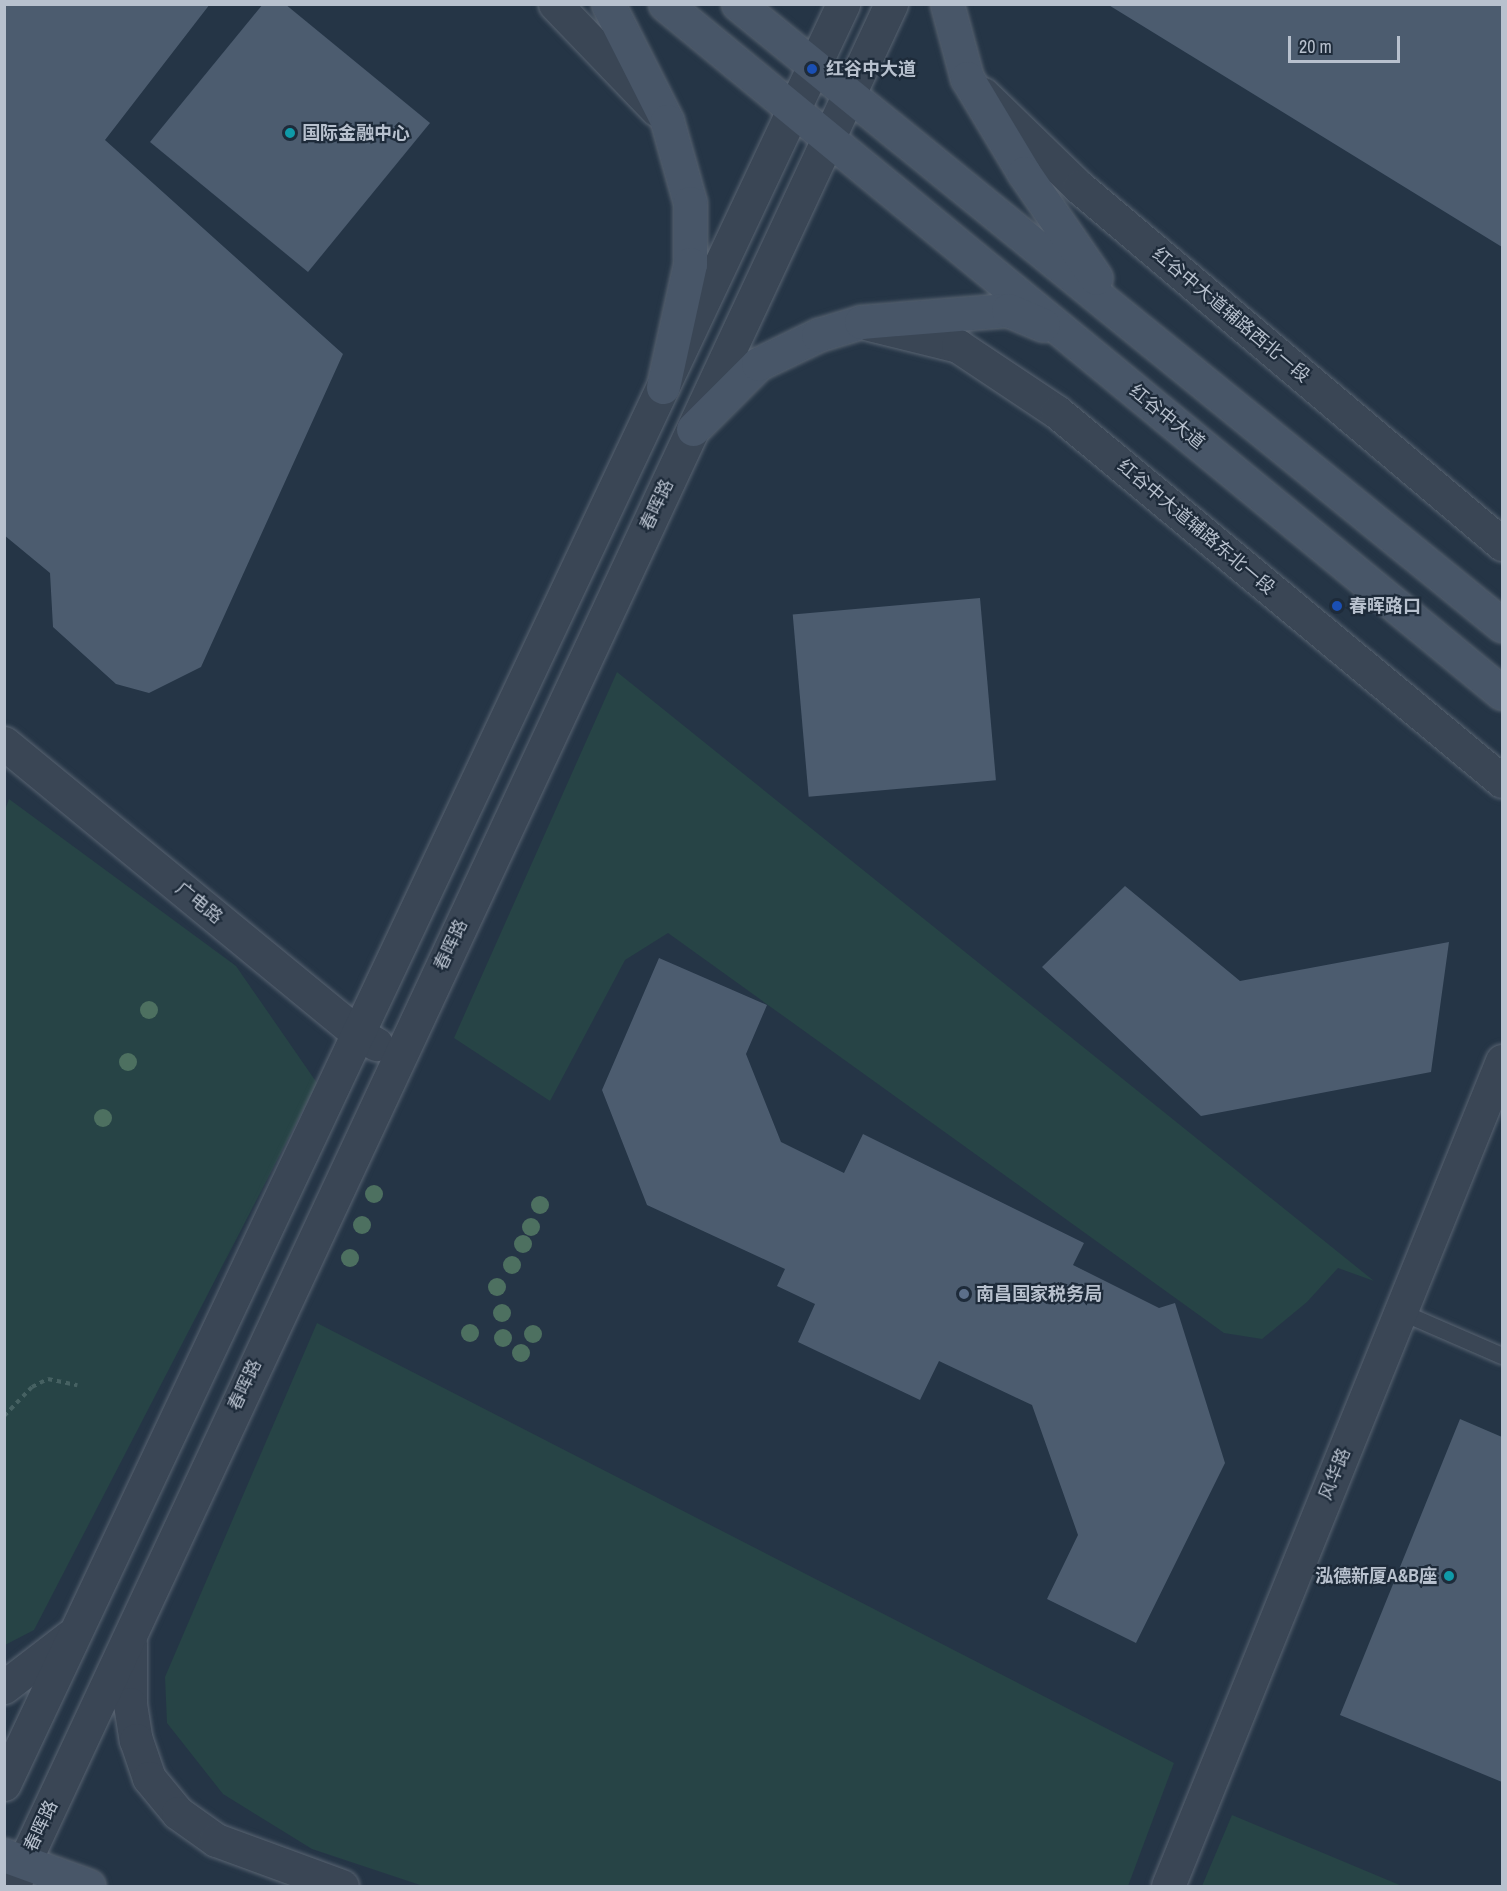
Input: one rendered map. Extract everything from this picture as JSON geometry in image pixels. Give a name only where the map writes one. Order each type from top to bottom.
[{"type":"main road","points":[[608,4],[667,121],[690,202],[690,264],[663,387]]},
{"type":"main road","name":"红谷中大道","points":[[665,4],[1503,693]]},
{"type":"main road","points":[[738,4],[1124,315],[1503,626]]},
{"type":"main road","points":[[946,4],[967,78],[1030,183],[1124,315]]},
{"type":"main road","points":[[693,429],[758,364],[818,335],[861,322],[1008,310],[1067,335]]},
{"type":"main road","points":[[14,1868],[89,1887]]},
{"type":"street","points":[[555,4],[667,121]]},
{"type":"street","points":[[4,1784],[843,4]]},
{"type":"street","name":"春晖路","points":[[14,1868],[130,1631],[891,4]]},
{"type":"street","name":"红谷中大道辅路西北一段","points":[[967,78],[1079,187],[1503,544]]},
{"type":"street","name":"红谷中大道辅路东北一段","points":[[861,322],[958,346],[1057,412],[1503,781]]},
{"type":"street","name":"广电路","points":[[4,743],[358,1034],[399,1056]]},
{"type":"street","name":"风华路","points":[[1168,1887],[1503,1061]]},
{"type":"street","points":[[4,1687],[77,1630]]},
{"type":"street","points":[[130,1631],[130,1704],[136,1740],[150,1778],[178,1813],[216,1840],[342,1887]]},
{"type":"lane","points":[[1401,1312],[1503,1356]]},
{"type":"path","points":[[4,1416],[32,1387],[48,1379],[77,1385]]},
{"type":"green space","points":[[617,672],[1374,1281],[1338,1268],[1307,1302],[1262,1339],[1224,1333],[668,933],[625,960],[550,1101],[454,1038]]},
{"type":"green space","points":[[9,799],[236,966],[317,1083],[34,1630],[5,1645],[4,813]]},
{"type":"green space","points":[[317,1323],[1174,1763],[1128,1886],[423,1886],[312,1849],[223,1794],[167,1723],[165,1677]]},
{"type":"green space","points":[[1232,1815],[1402,1886],[1202,1886]]},
{"type":"building","points":[[4,4],[210,4],[105,140],[343,354],[201,667],[149,693],[116,684],[53,627],[50,573],[4,535]]},
{"type":"building","name":"国际金融中心","points":[[263,4],[285,4],[430,123],[308,272],[150,142]]},
{"type":"building","points":[[1107,4],[1502,4],[1502,247]]},
{"type":"building","points":[[980,598],[996,780],[809,797],[793,614]]},
{"type":"building","points":[[1125,886],[1240,981],[1449,942],[1431,1072],[1201,1116],[1042,967]]},
{"type":"building","name":"南昌国家税务局","points":[[659,958],[767,1005],[746,1054],[781,1142],[844,1173],[863,1134],[1084,1243],[1073,1265],[1159,1308],[1175,1303],[1225,1463],[1136,1643],[1047,1599],[1078,1535],[1032,1405],[939,1361],[920,1400],[798,1342],[815,1304],[777,1286],[785,1269],[647,1205],[602,1090]]},
{"type":"building","name":"泓德新厦A&B座","points":[[1460,1419],[1502,1437],[1502,1782],[1340,1715]]},
{"type":"place","name":"红谷中大道","points":[[812,69]]},
{"type":"place","name":"国际金融中心","points":[[290,133]]},
{"type":"place","name":"春晖路口","points":[[1337,606]]},
{"type":"place","name":"南昌国家税务局","points":[[964,1294]]},
{"type":"place","name":"泓德新厦A&B座","points":[[1449,1576]]}]
